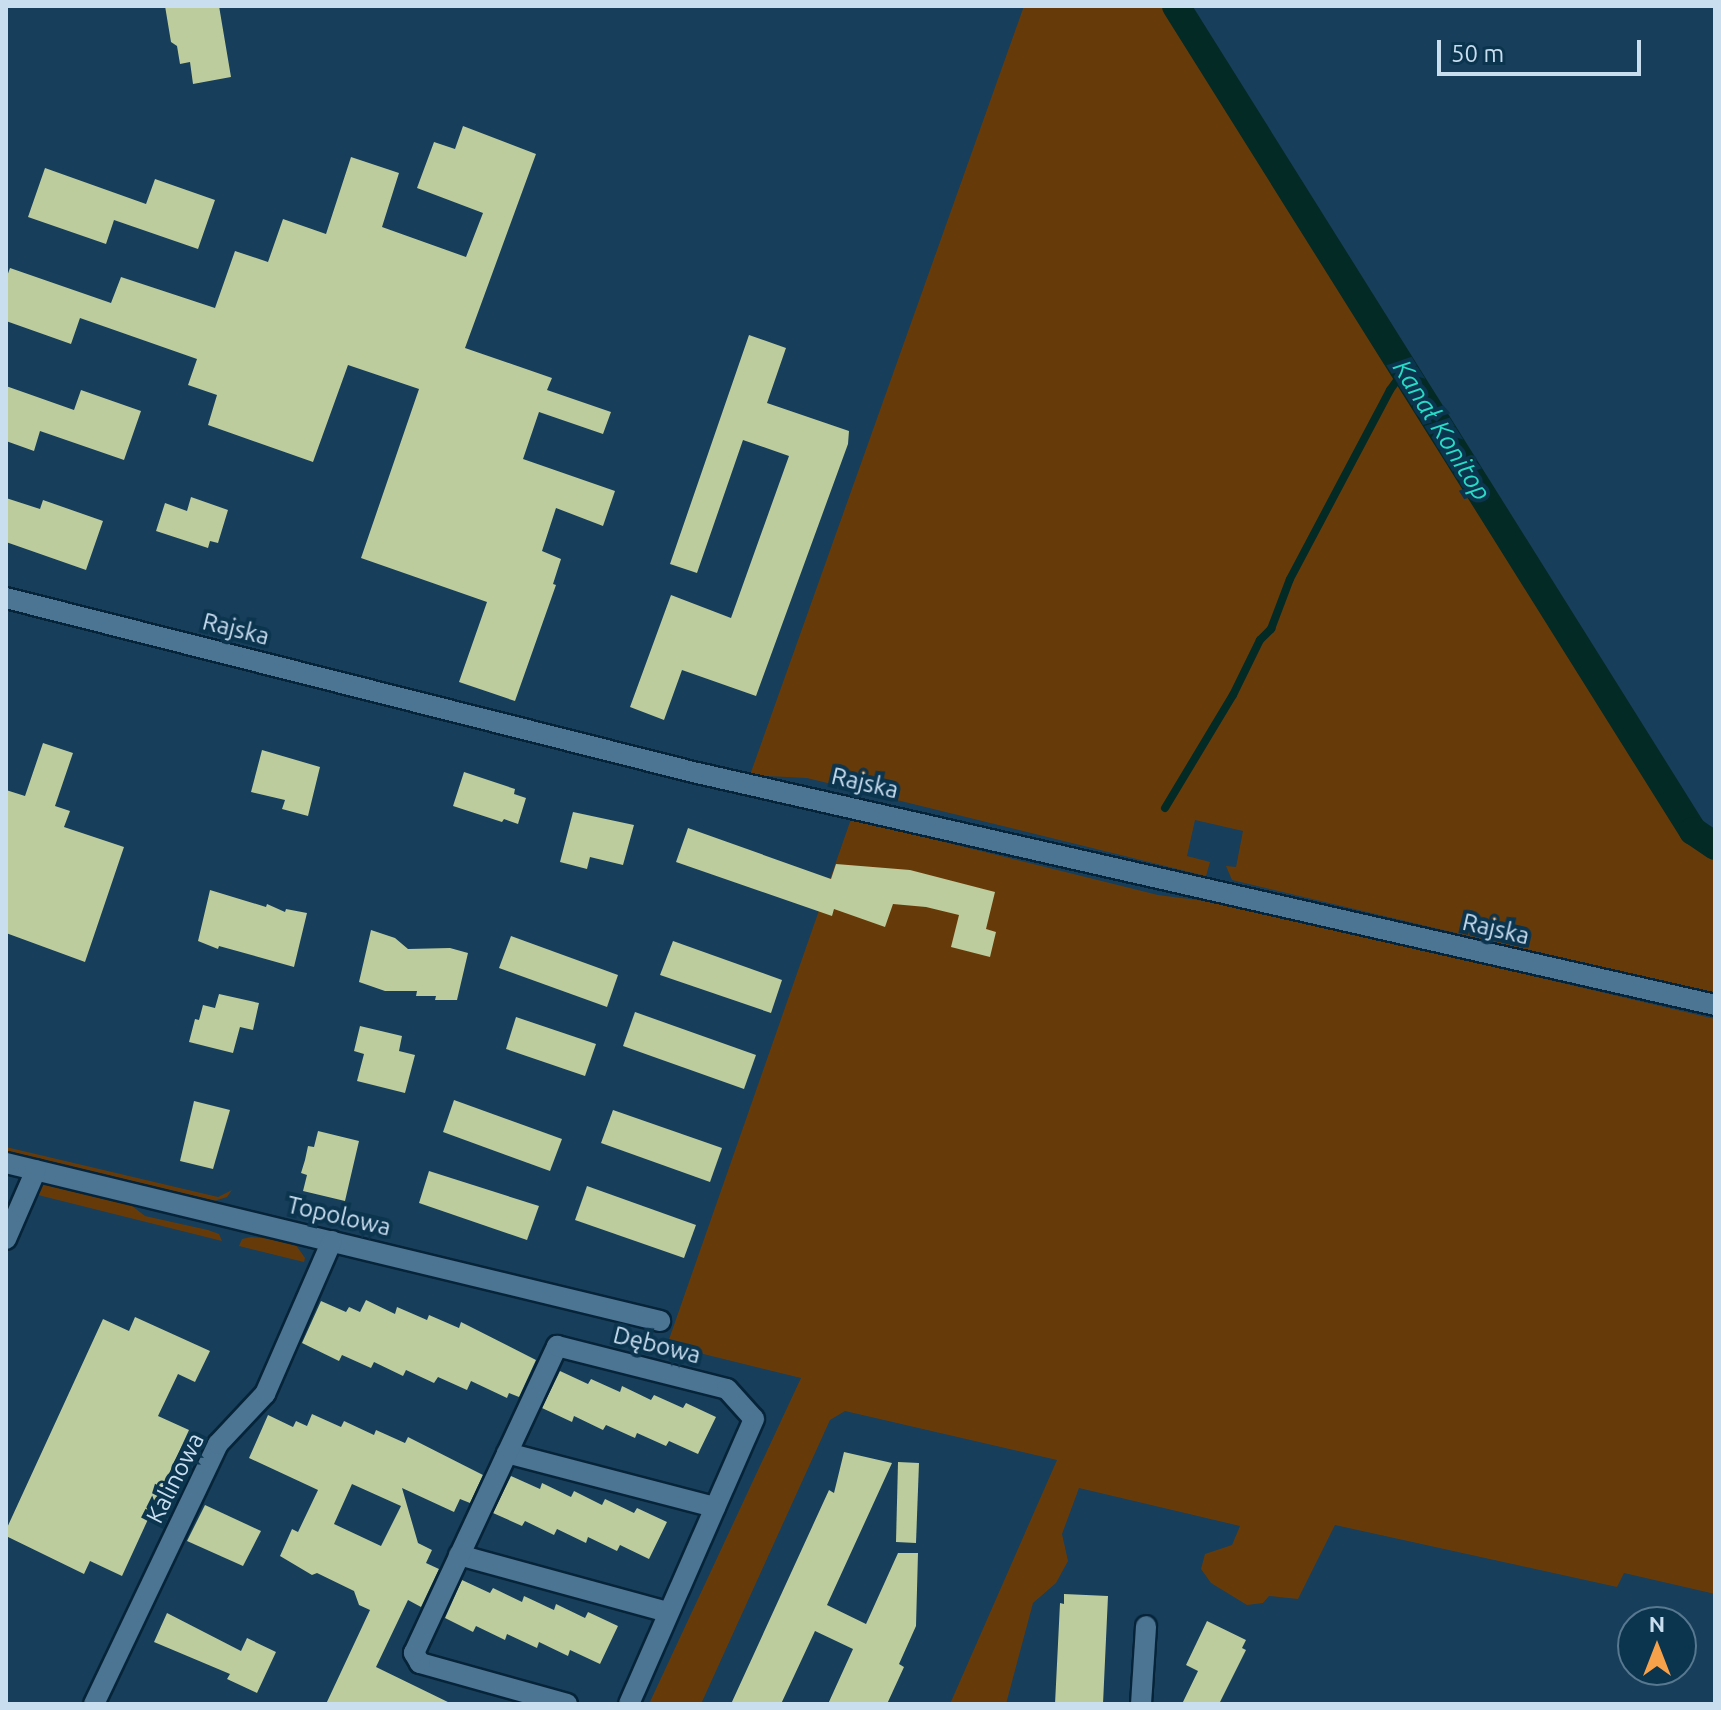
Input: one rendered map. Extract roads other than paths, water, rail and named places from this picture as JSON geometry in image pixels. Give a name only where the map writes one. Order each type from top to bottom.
[{"type":"street","name":"Rajska","points":[[6,598],[693,772],[1715,1005]]},
{"type":"street","name":"Topolowa","points":[[6,1163],[660,1321]]},
{"type":"street","points":[[6,1239],[36,1170]]},
{"type":"street","name":"Kalinowa","points":[[94,1704],[218,1444],[265,1394],[332,1241]]},
{"type":"street","name":"Dębowa","points":[[567,1704],[420,1663],[414,1653],[557,1346],[727,1389],[754,1419],[629,1704]]},
{"type":"street","points":[[507,1453],[715,1507]]},
{"type":"street","points":[[459,1555],[667,1612]]},
{"type":"street","points":[[1141,1704],[1146,1626]]},
{"type":"waterway","name":"Kanał Konitop","points":[[1176,6],[1693,831],[1715,846]]},
{"type":"waterway","points":[[1165,808],[1233,695],[1260,640],[1271,629],[1290,579],[1390,390],[1405,369]]}]
